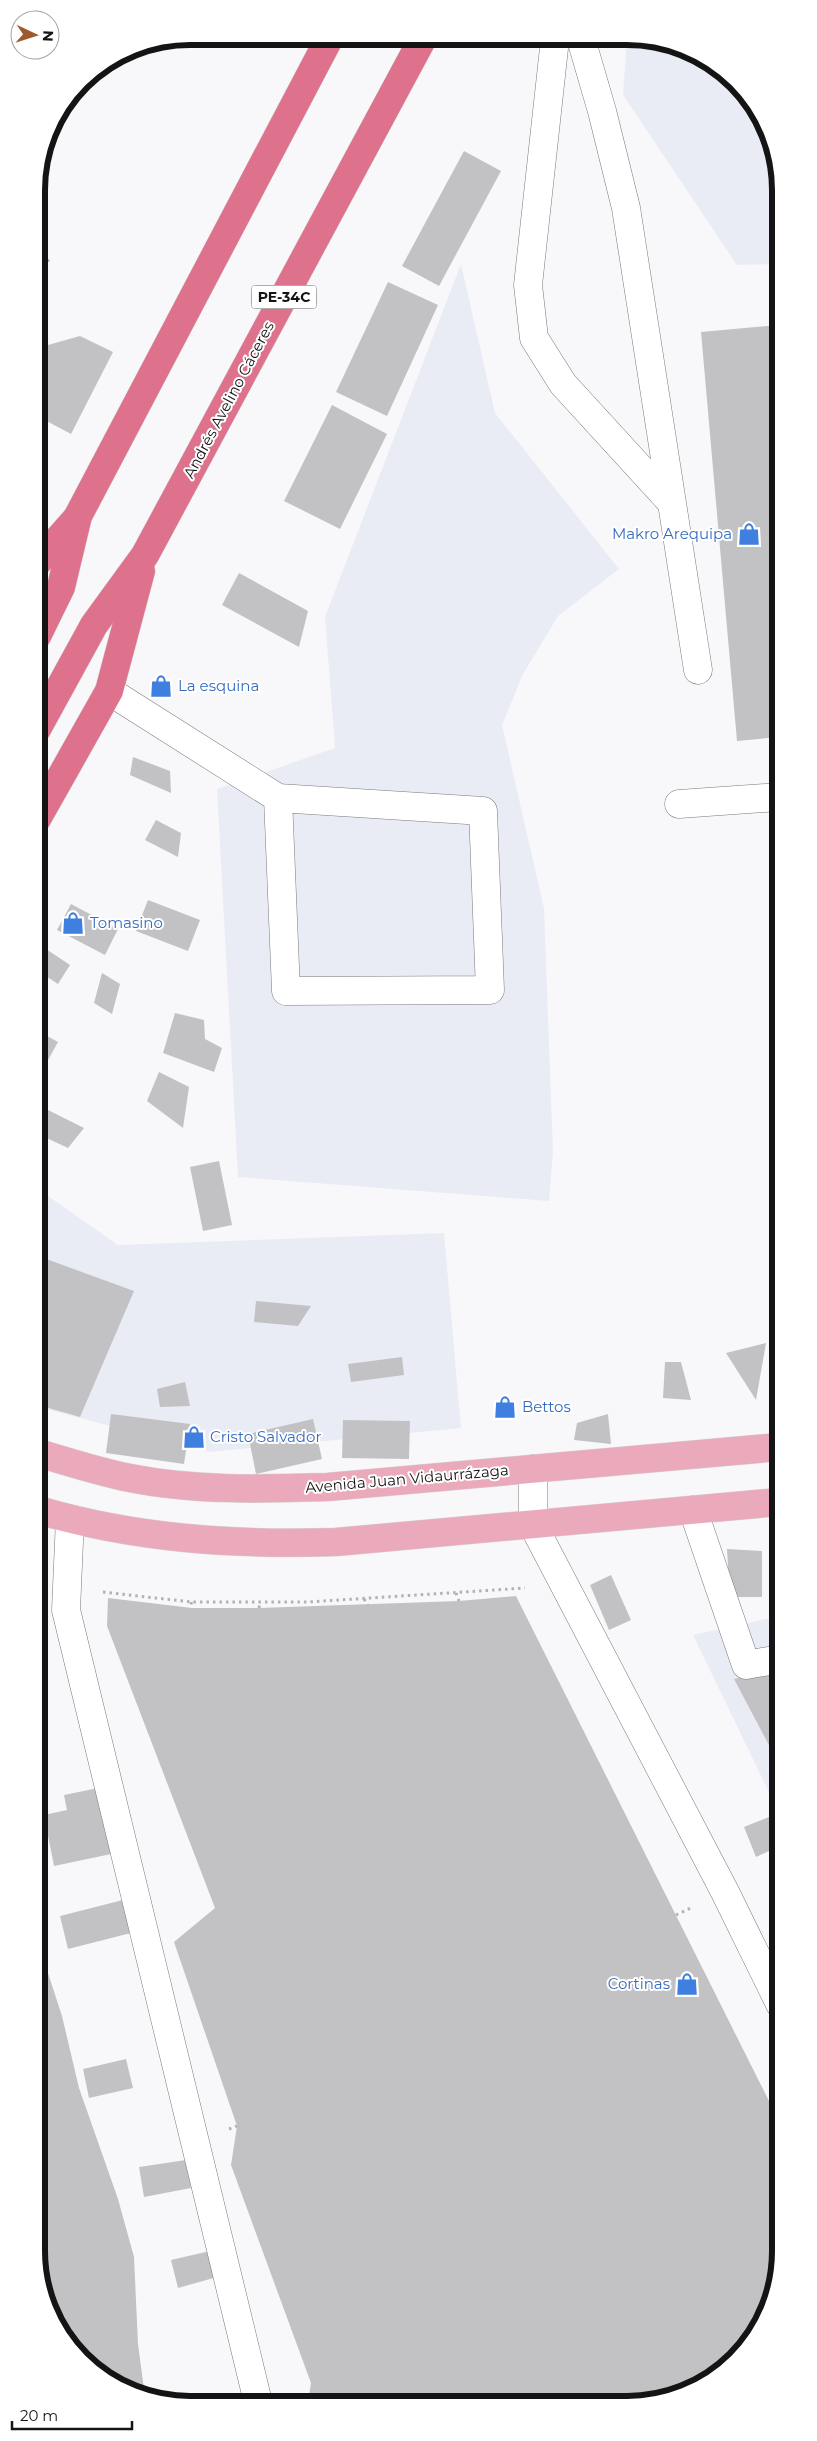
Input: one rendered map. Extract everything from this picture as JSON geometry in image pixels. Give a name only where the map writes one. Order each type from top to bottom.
[{"type":"highway","points":[[45,554],[78,516],[326,45]]},
{"type":"highway","name":"Andrés Avelino Cáceres","points":[[45,715],[94,626],[146,555],[419,45]]},
{"type":"highway","points":[[45,620],[61,587],[78,516]]},
{"type":"highway","points":[[45,805],[109,691],[146,555]]},
{"type":"main road","name":"Avenida Juan Vidaurrázaga","points":[[45,1455],[131,1478],[189,1486],[258,1490],[328,1487],[772,1448]]},
{"type":"main road","points":[[45,1512],[117,1530],[176,1538],[267,1544],[336,1542],[772,1503]]},
{"type":"lane","points":[[554,45],[528,285],[534,338],[562,384],[671,502]]},
{"type":"lane","points":[[583,45],[602,111],[626,208],[698,670]]},
{"type":"lane","points":[[109,691],[278,798],[483,811],[490,990],[286,991],[278,798]]},
{"type":"lane","points":[[680,804],[772,797]]},
{"type":"lane","points":[[532,1469],[533,1525],[725,1892],[772,1988]]},
{"type":"lane","points":[[693,1510],[746,1665],[772,1660]]},
{"type":"lane","points":[[70,1519],[66,1610],[257,2396]]},
{"type":"path","points":[[45,248],[50,264]]},
{"type":"path","points":[[67,1588],[191,1602],[308,1602],[564,1585]]},
{"type":"path","points":[[456,1593],[460,1601]]},
{"type":"path","points":[[145,1596],[148,1602]]},
{"type":"path","points":[[364,1599],[368,1605]]},
{"type":"path","points":[[191,1602],[192,1608]]},
{"type":"path","points":[[259,1608],[260,1602]]},
{"type":"path","points":[[308,1602],[311,1608]]},
{"type":"shaded area","points":[[627,45],[636,45],[655,48],[691,60],[722,81],[736,95],[757,126],[769,162],[772,181],[772,264],[737,265],[623,95]]},
{"type":"shaded area","points":[[461,264],[495,413],[619,569],[558,616],[523,674],[502,725],[544,908],[553,1152],[549,1201],[238,1177],[217,789],[335,748],[325,617]]},
{"type":"shaded area","points":[[45,1194],[118,1245],[444,1233],[461,1428],[210,1452],[45,1409]]},
{"type":"shaded area","points":[[772,1618],[772,1798],[693,1635]]},
{"type":"building","points":[[464,151],[501,171],[439,286],[402,266]]},
{"type":"building","points":[[388,282],[438,305],[387,416],[336,392]]},
{"type":"building","name":"Makro Arequipa","points":[[772,326],[772,738],[737,741],[701,332]]},
{"type":"building","points":[[80,336],[113,352],[71,434],[45,420],[45,351],[48,345]]},
{"type":"building","points":[[332,405],[387,434],[340,529],[284,501]]},
{"type":"building","points":[[239,573],[308,611],[299,647],[222,605]]},
{"type":"building","points":[[133,757],[170,771],[171,793],[130,775]]},
{"type":"building","points":[[156,820],[181,833],[178,857],[145,840]]},
{"type":"building","points":[[148,900],[200,920],[188,951],[136,931]]},
{"type":"building","points":[[71,904],[118,929],[105,955],[57,930]]},
{"type":"building","points":[[45,948],[70,965],[58,984],[45,976]]},
{"type":"building","points":[[102,973],[120,984],[112,1014],[94,1003]]},
{"type":"building","points":[[175,1013],[204,1020],[205,1039],[222,1048],[214,1072],[163,1053]]},
{"type":"building","points":[[45,1035],[58,1042],[45,1065]]},
{"type":"building","points":[[159,1072],[189,1087],[183,1128],[147,1101]]},
{"type":"building","points":[[45,1108],[84,1128],[68,1148],[45,1137]]},
{"type":"building","points":[[219,1161],[232,1225],[203,1231],[190,1167]]},
{"type":"building","points":[[45,1259],[134,1291],[80,1417],[45,1407]]},
{"type":"building","points":[[256,1301],[311,1306],[298,1326],[254,1322]]},
{"type":"building","points":[[766,1343],[756,1400],[726,1353]]},
{"type":"building","points":[[402,1357],[404,1375],[351,1382],[348,1364]]},
{"type":"building","points":[[665,1362],[681,1362],[691,1400],[663,1398]]},
{"type":"building","points":[[185,1382],[190,1406],[160,1407],[157,1389]]},
{"type":"building","points":[[111,1414],[190,1424],[184,1464],[106,1453]]},
{"type":"building","points":[[608,1414],[611,1444],[574,1440],[577,1423]]},
{"type":"building","points":[[313,1419],[322,1459],[256,1474],[248,1434]]},
{"type":"building","points":[[343,1420],[410,1421],[409,1459],[342,1458]]},
{"type":"building","points":[[727,1549],[762,1551],[762,1597],[730,1597]]},
{"type":"building","points":[[611,1575],[631,1620],[609,1630],[590,1585]]},
{"type":"building","points":[[516,1596],[772,2107],[772,2260],[769,2279],[761,2306],[747,2331],[722,2360],[699,2377],[664,2391],[636,2396],[309,2396],[311,2383],[231,2165],[237,2126],[174,1942],[215,1908],[107,1626],[108,1598],[192,1608],[259,1608],[459,1601]]},
{"type":"building","points":[[45,1640],[48,1650],[45,1651]]},
{"type":"building","points":[[772,1670],[772,1751],[734,1679]]},
{"type":"building","points":[[103,1787],[116,1853],[54,1866],[45,1815],[67,1810],[64,1795]]},
{"type":"building","points":[[769,1817],[772,1825],[772,1850],[756,1857],[744,1827]]},
{"type":"building","points":[[45,1874],[48,1925],[45,1964]]},
{"type":"building","points":[[123,1900],[131,1933],[68,1949],[60,1916]]},
{"type":"building","points":[[45,1964],[62,2016],[79,2088],[118,2199],[134,2257],[138,2344],[144,2388],[126,2381],[110,2371],[88,2353],[64,2323],[50,2288],[46,2270],[45,2251]]},
{"type":"building","points":[[126,2059],[133,2088],[89,2098],[83,2069]]},
{"type":"building","points":[[186,2160],[191,2188],[144,2197],[139,2167]]},
{"type":"building","points":[[210,2251],[217,2277],[178,2288],[171,2260]]},
{"type":"place","name":"Makro Arequipa","points":[[749,534]]},
{"type":"place","name":"La esquina","points":[[161,686]]},
{"type":"place","name":"Tomasino","points":[[73,923]]},
{"type":"place","name":"Bettos","points":[[505,1407]]},
{"type":"place","name":"Cristo Salvador","points":[[194,1437]]},
{"type":"place","name":"Cortinas","points":[[687,1984]]}]
